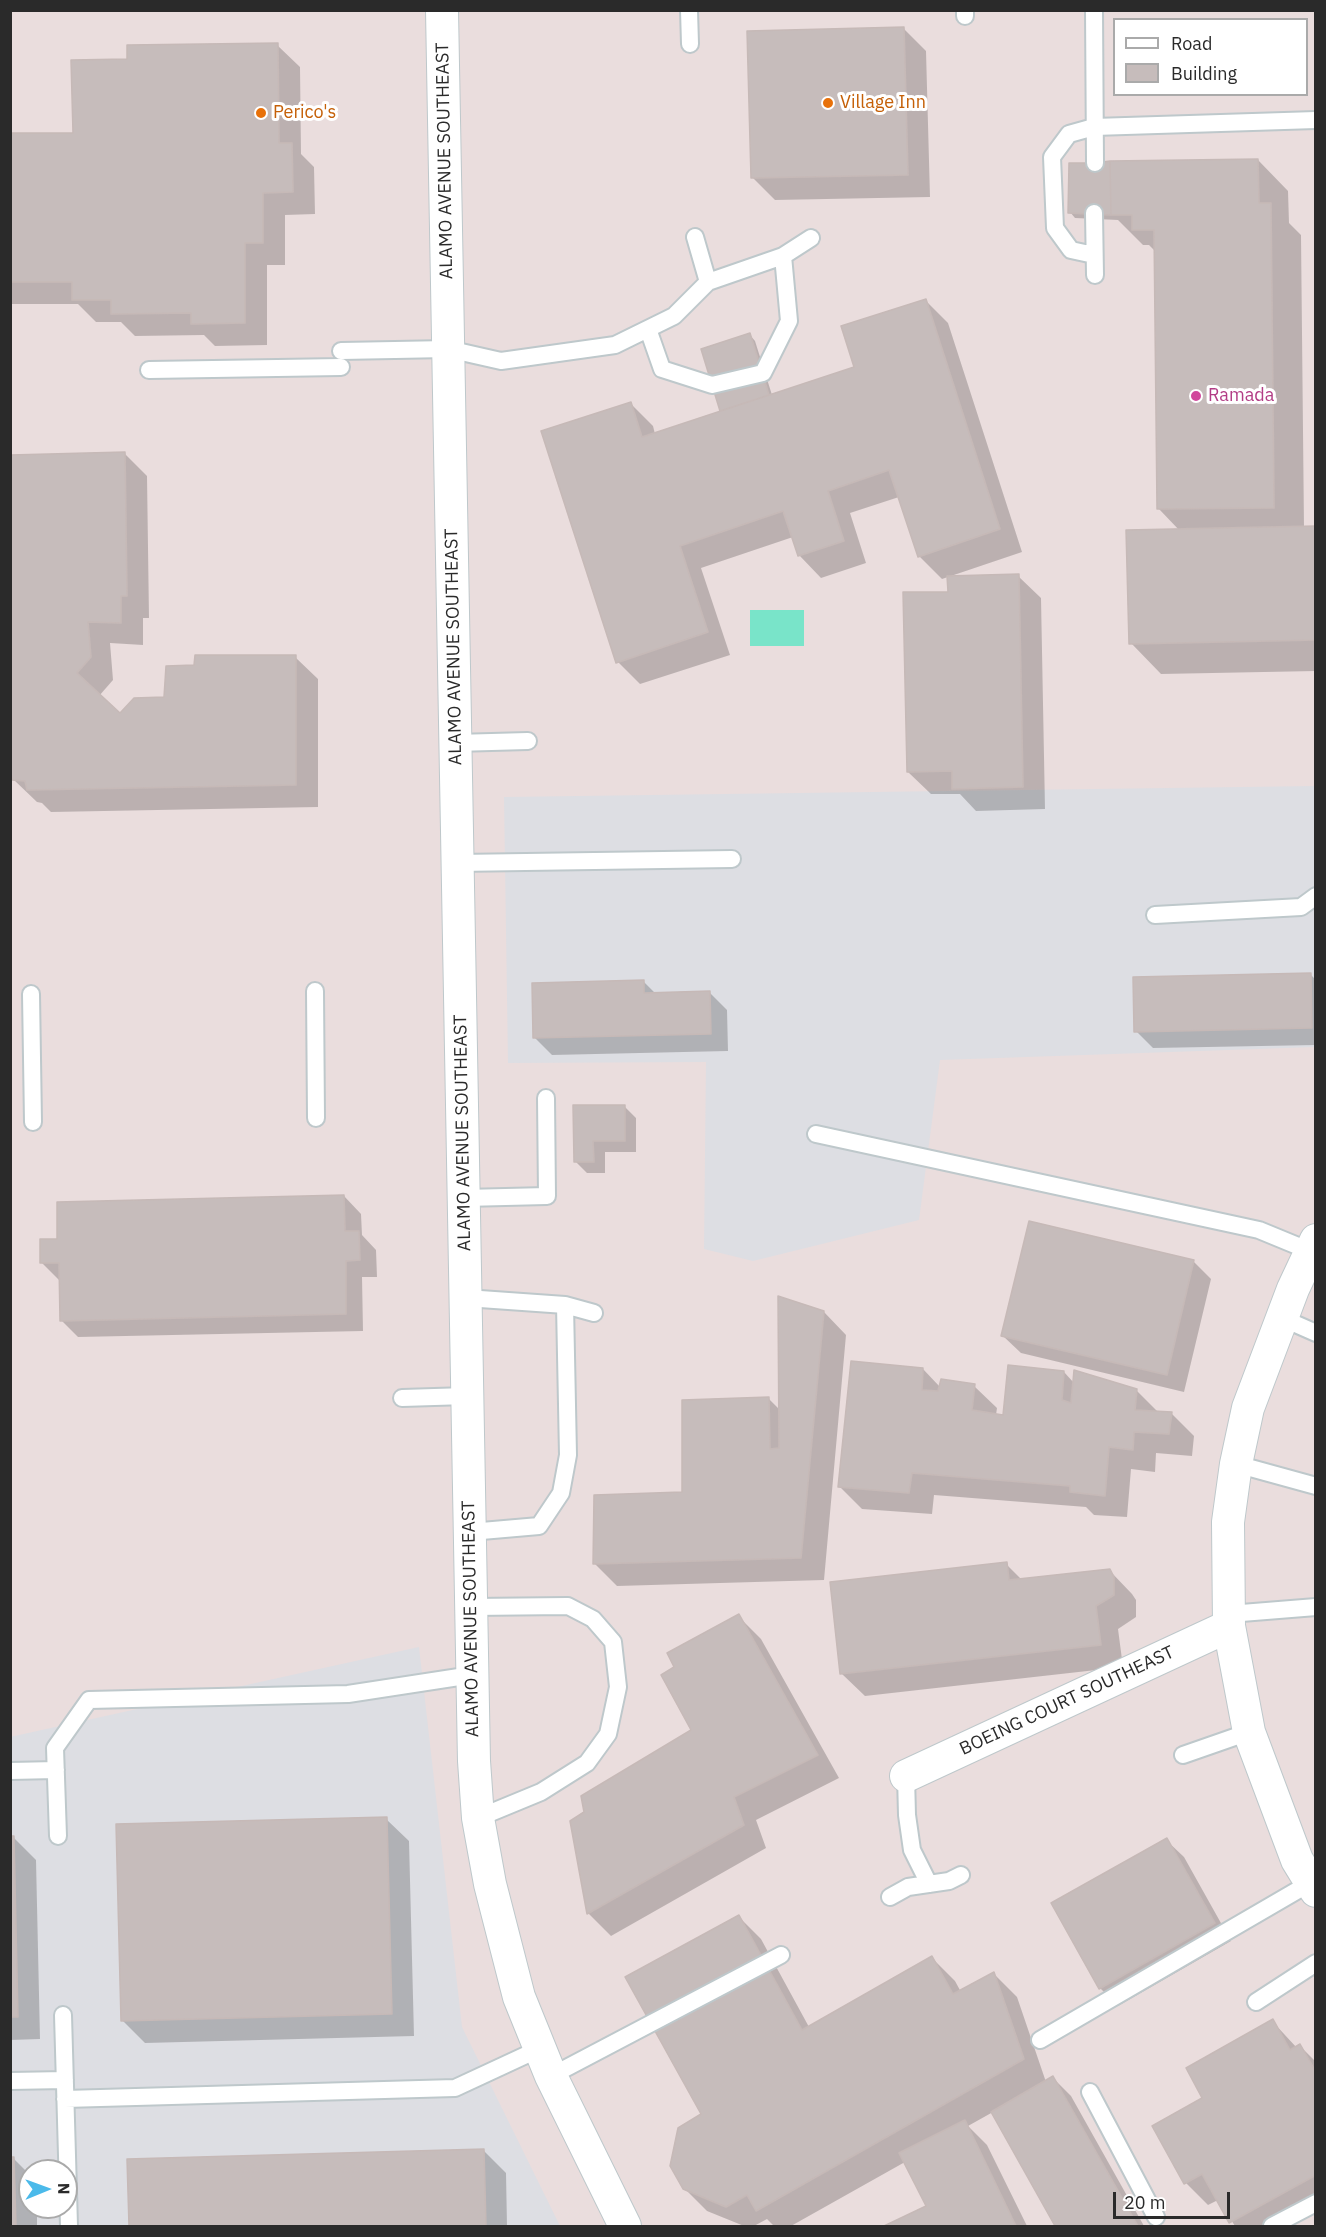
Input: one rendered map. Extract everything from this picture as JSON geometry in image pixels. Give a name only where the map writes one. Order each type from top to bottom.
[{"type":"street","name":"ALAMO AVENUE SOUTHEAST","points":[[442,10],[472,1675],[478,1818],[490,1884],[519,1997],[545,2063],[625,2226]]},
{"type":"street","points":[[1313,1245],[1248,1408],[1236,1464],[1228,1522],[1229,1620],[1249,1732],[1297,1860],[1313,1887]]},
{"type":"street","name":"BOEING COURT SOUTHEAST","points":[[906,1776],[1229,1620]]},
{"type":"lane","points":[[689,10],[690,44]]},
{"type":"lane","points":[[1094,10],[1095,163]]},
{"type":"lane","points":[[1094,255],[1071,250],[1055,228],[1052,157],[1070,134],[1094,127],[1316,120]]},
{"type":"lane","points":[[1094,213],[1095,275]]},
{"type":"lane","points":[[695,237],[708,282]]},
{"type":"lane","points":[[149,370],[341,359],[448,349],[501,361],[615,345],[674,316],[708,282],[783,256],[811,238]]},
{"type":"lane","points":[[648,329],[663,369],[712,385],[763,373],[789,321],[783,256]]},
{"type":"lane","points":[[455,743],[528,741]]},
{"type":"lane","points":[[458,863],[732,859]]},
{"type":"lane","points":[[1155,915],[1301,907],[1316,896]]},
{"type":"lane","points":[[315,991],[316,1118]]},
{"type":"lane","points":[[31,994],[33,1122]]},
{"type":"lane","points":[[464,1198],[547,1196],[546,1098]]},
{"type":"lane","points":[[816,1134],[1259,1230],[1313,1245]]},
{"type":"lane","points":[[466,1298],[565,1305],[594,1313]]},
{"type":"lane","points":[[470,1532],[538,1526],[561,1493],[568,1455],[565,1305]]},
{"type":"lane","points":[[1282,1318],[1316,1333]]},
{"type":"lane","points":[[402,1398],[467,1396]]},
{"type":"lane","points":[[1236,1464],[1316,1486]]},
{"type":"lane","points":[[471,1606],[568,1606],[593,1619],[613,1642],[618,1687],[608,1734],[587,1763],[541,1792],[478,1818]]},
{"type":"lane","points":[[1229,1620],[1316,1607]]},
{"type":"lane","points":[[58,1836],[55,1748],[89,1700],[348,1694],[472,1675]]},
{"type":"lane","points":[[1184,1755],[1249,1732]]},
{"type":"lane","points":[[10,1771],[56,1770]]},
{"type":"lane","points":[[906,1776],[907,1815],[912,1850],[929,1884]]},
{"type":"lane","points":[[890,1897],[909,1887],[949,1881],[961,1875]]},
{"type":"lane","points":[[1040,2040],[1313,1887]]},
{"type":"lane","points":[[65,2098],[455,2088],[545,2063],[781,1955]]},
{"type":"lane","points":[[1256,2002],[1316,1962]]},
{"type":"lane","points":[[63,2015],[69,2226]]},
{"type":"lane","points":[[10,2081],[65,2080]]},
{"type":"lane","points":[[1090,2092],[1156,2217]]},
{"type":"lane","points":[[1272,2226],[1316,2202]]},
{"type":"shaded area","points":[[750,610],[804,610],[804,646],[750,646]]},
{"type":"shaded area","points":[[1315,786],[1315,1047],[940,1060],[919,1220],[753,1261],[704,1249],[706,1062],[508,1063],[504,797]]},
{"type":"shaded area","points":[[419,1647],[462,2027],[560,2226],[11,2226],[10,1737]]},
{"type":"building","name":"Village Inn","points":[[904,27],[908,175],[751,178],[747,31]]},
{"type":"building","points":[[278,43],[279,143],[292,143],[293,192],[263,193],[263,243],[245,243],[245,323],[191,324],[191,313],[111,314],[111,300],[72,300],[72,282],[10,282],[10,133],[73,133],[71,60],[127,59],[127,45]]},
{"type":"building","points":[[1258,159],[1259,203],[1271,203],[1274,508],[1157,509],[1154,230],[1132,230],[1132,215],[1111,215],[1110,161]]},
{"type":"building","points":[[1110,161],[1111,215],[1068,213],[1069,163]]},
{"type":"building","points":[[926,299],[1000,529],[918,557],[889,470],[828,491],[844,541],[798,556],[783,511],[680,546],[708,632],[616,663],[541,431],[631,402],[642,437],[854,367],[841,326]]},
{"type":"building","points":[[750,333],[769,395],[720,411],[701,349]]},
{"type":"building","points":[[125,452],[127,596],[121,596],[121,623],[88,622],[91,657],[77,673],[120,713],[134,698],[164,697],[166,666],[194,665],[195,655],[296,655],[296,785],[27,790],[25,781],[12,780],[10,767],[10,455]]},
{"type":"building","points":[[1316,526],[1316,640],[1129,644],[1126,530]]},
{"type":"building","points":[[1019,574],[1023,787],[952,789],[952,771],[907,772],[903,592],[948,592],[947,576]]},
{"type":"building","points":[[1311,973],[1312,1028],[1134,1032],[1133,977]]},
{"type":"building","points":[[644,980],[644,993],[710,991],[711,1034],[533,1038],[532,983]]},
{"type":"building","points":[[573,1105],[625,1105],[625,1141],[593,1141],[594,1162],[574,1162]]},
{"type":"building","points":[[344,1195],[345,1231],[359,1231],[360,1260],[346,1261],[346,1314],[60,1321],[59,1263],[40,1263],[40,1239],[57,1239],[57,1202]]},
{"type":"building","points":[[1029,1221],[1194,1260],[1167,1375],[1001,1336]]},
{"type":"building","points":[[778,1296],[824,1311],[801,1558],[593,1564],[594,1495],[682,1492],[682,1400],[769,1397],[770,1449],[779,1448]]},
{"type":"building","points":[[851,1361],[923,1368],[922,1390],[938,1391],[941,1379],[975,1384],[972,1410],[1003,1415],[1008,1365],[1064,1371],[1062,1400],[1071,1403],[1074,1370],[1137,1389],[1135,1410],[1172,1412],[1169,1434],[1134,1432],[1133,1450],[1109,1447],[1105,1496],[1070,1492],[1070,1486],[912,1473],[909,1493],[838,1487]]},
{"type":"building","points":[[1007,1562],[1009,1580],[1110,1569],[1114,1577],[1114,1595],[1096,1606],[1101,1645],[840,1674],[830,1582]]},
{"type":"building","points":[[739,1614],[818,1755],[734,1797],[744,1825],[587,1914],[570,1821],[584,1812],[581,1796],[691,1730],[661,1675],[674,1667],[667,1653]]},
{"type":"building","points":[[387,1817],[392,2014],[121,2021],[116,1824]]},
{"type":"building","points":[[10,1836],[14,1836],[18,2017],[10,2017]]},
{"type":"building","points":[[1167,1838],[1215,1923],[1099,1989],[1051,1903]]},
{"type":"building","points":[[739,1915],[802,2030],[932,1956],[953,1994],[994,1972],[1024,2059],[756,2211],[747,2195],[726,2207],[683,2189],[670,2166],[678,2128],[701,2114],[625,1977]]},
{"type":"building","points":[[1273,2019],[1290,2050],[1300,2044],[1316,2072],[1316,2175],[1229,2223],[1202,2174],[1184,2184],[1152,2126],[1202,2098],[1186,2068]]},
{"type":"building","points":[[1053,2076],[1138,2226],[1055,2226],[991,2112]]},
{"type":"building","points":[[965,2120],[1016,2226],[884,2226],[926,2206],[899,2153]]},
{"type":"building","points":[[484,2149],[486,2226],[129,2226],[127,2159]]},
{"type":"building","points":[[10,2157],[14,2157],[16,2226],[10,2226]]},
{"type":"place","name":"Village Inn","points":[[828,103]]},
{"type":"place","name":"Perico's","points":[[261,113]]},
{"type":"place","name":"Ramada","points":[[1196,396]]}]
